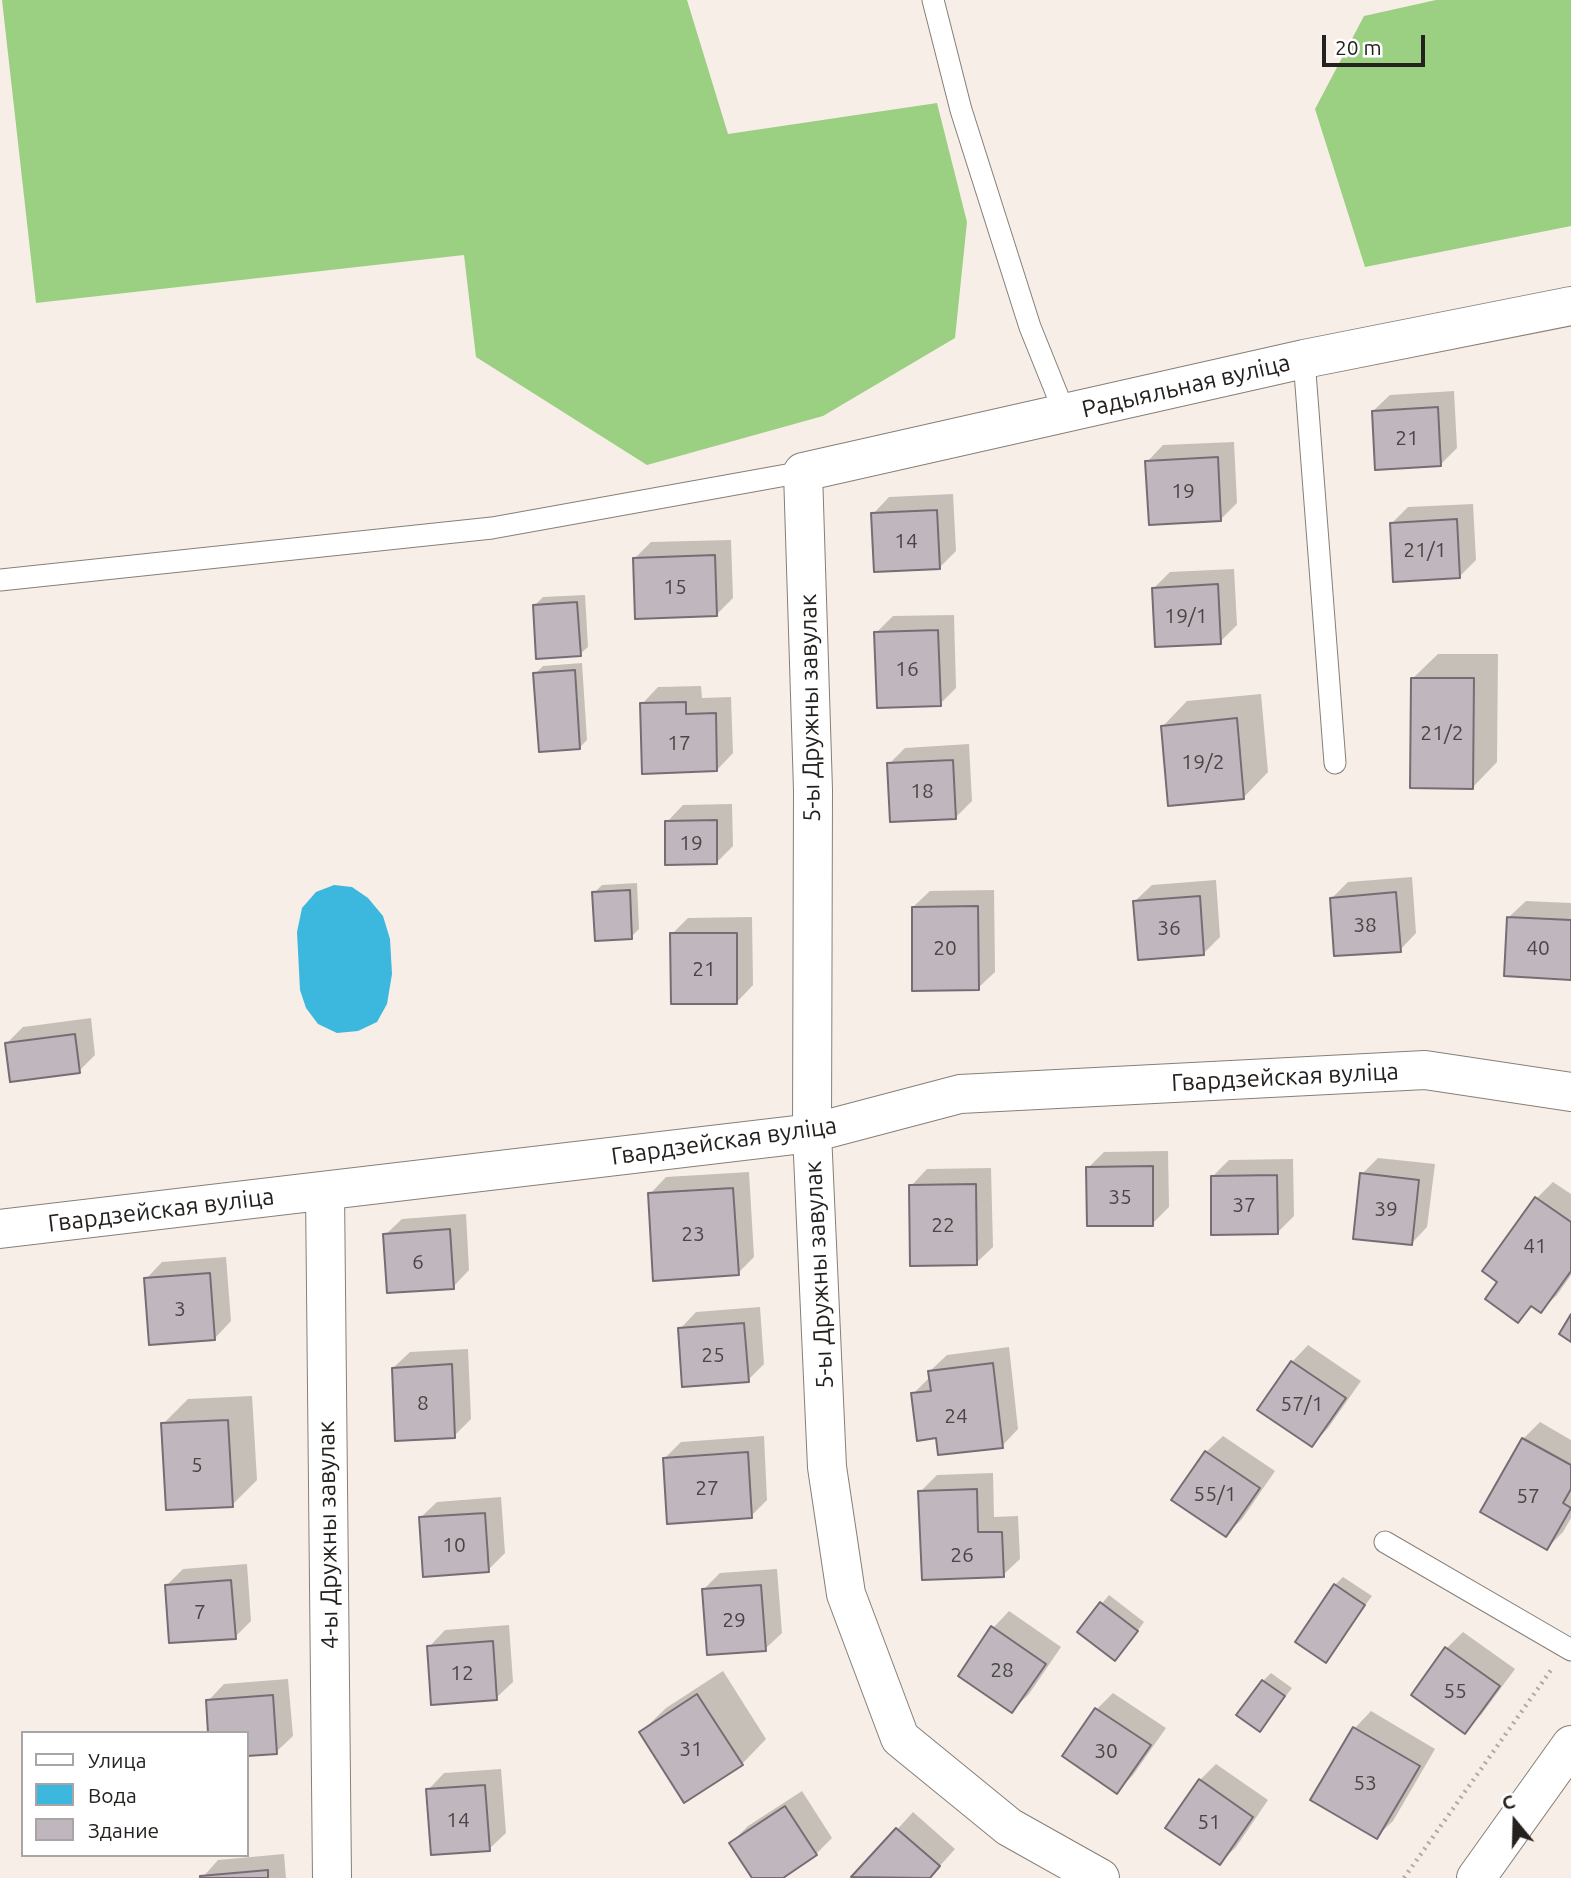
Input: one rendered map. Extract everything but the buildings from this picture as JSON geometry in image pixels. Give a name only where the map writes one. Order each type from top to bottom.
[{"type":"street","name":"Радыяльная вуліца","points":[[803,472],[1304,359],[1571,306]]},
{"type":"street","name":"5-ы Дружны завулак","points":[[803,472],[813,790],[812,1133],[827,1467],[846,1594],[900,1738],[1009,1827],[1100,1878]]},
{"type":"street","name":"Гвардзейская вуліца","points":[[0,1229],[812,1133],[960,1094],[1425,1070],[1571,1092]]},
{"type":"street","name":"4-ы Дружны завулак","points":[[325,1191],[332,1878]]},
{"type":"street","points":[[1476,1878],[1571,1745]]},
{"type":"lane","points":[[933,0],[965,123],[1030,327],[1065,414]]},
{"type":"lane","points":[[1304,359],[1335,763]]},
{"type":"lane","points":[[0,580],[492,528],[803,472]]},
{"type":"lane","points":[[1385,1542],[1569,1648]]},
{"type":"path","points":[[1404,1878],[1569,1648]]},
{"type":"green space","points":[[2,0],[687,0],[728,134],[937,103],[967,222],[955,338],[823,416],[647,465],[476,357],[464,255],[36,303]]},
{"type":"green space","points":[[1436,0],[1571,0],[1571,226],[1365,267],[1315,109],[1364,16]]},
{"type":"water","points":[[334,885],[352,887],[368,898],[383,916],[390,939],[392,974],[387,1004],[377,1022],[358,1031],[337,1033],[318,1024],[306,1008],[300,990],[297,932],[302,908],[316,892]]}]
